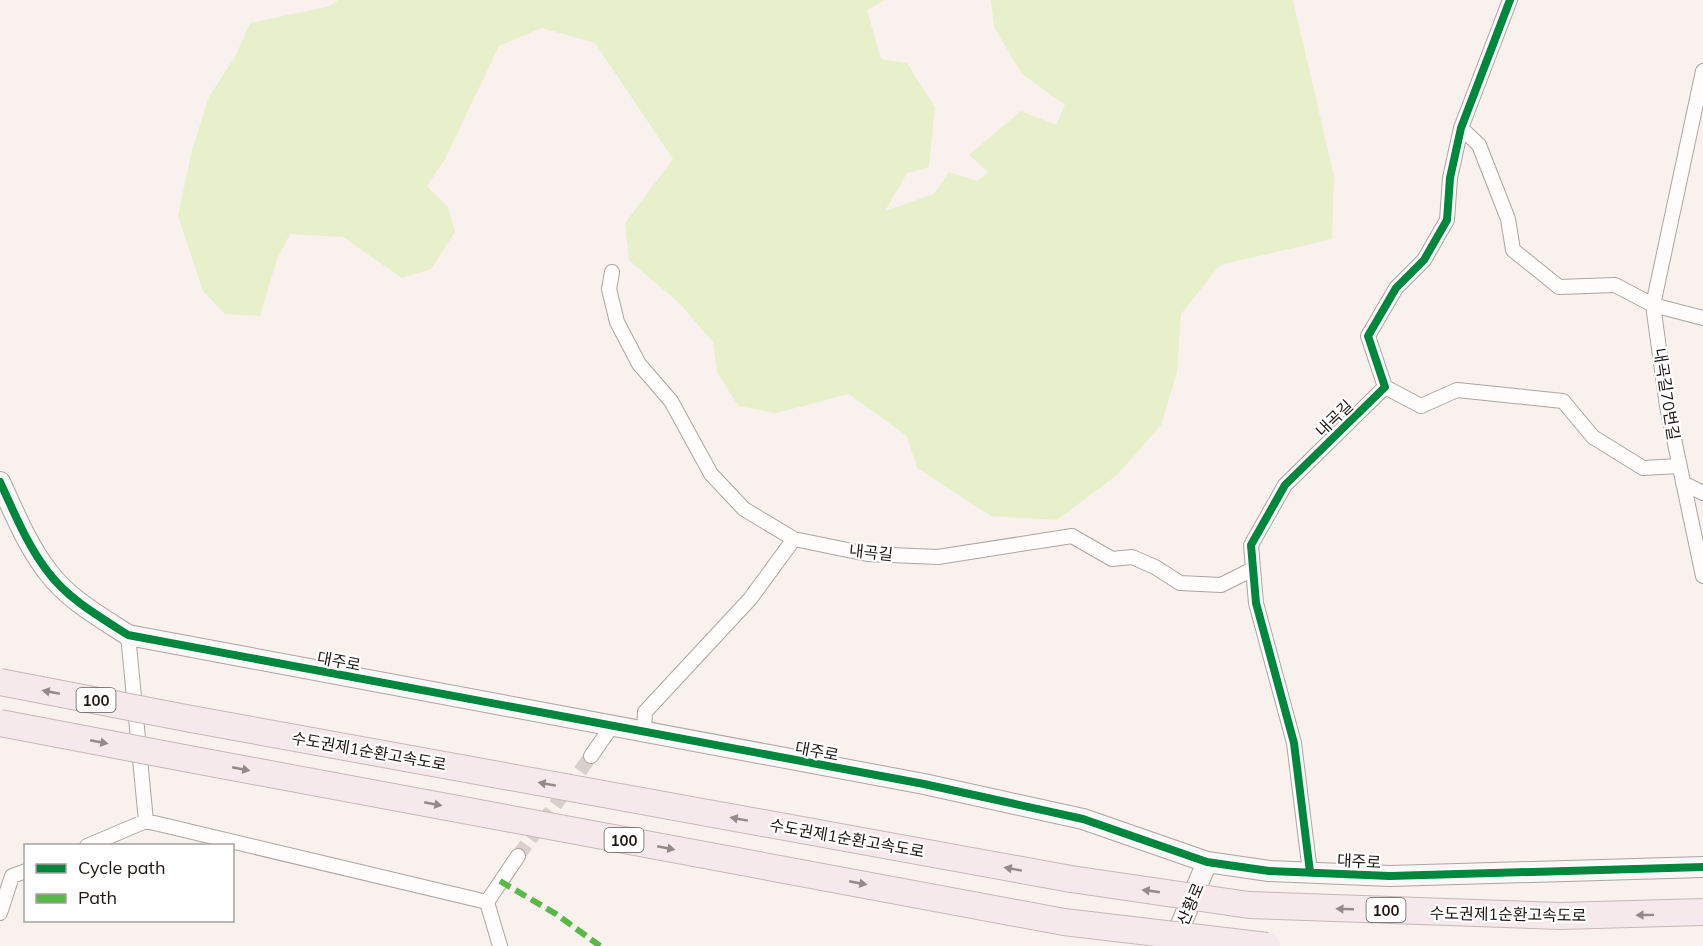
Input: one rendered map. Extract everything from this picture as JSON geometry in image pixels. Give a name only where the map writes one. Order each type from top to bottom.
[{"type":"highway","name":"수도권제1순환고속도로","points":[[0,682],[191,719],[1071,879],[1249,905],[1560,916],[1703,912]]},
{"type":"highway","name":"100","points":[[0,723],[1064,922],[1267,946]]},
{"type":"street","points":[[1510,0],[1461,128],[1450,178],[1447,220],[1425,260],[1396,288],[1368,336],[1386,387],[1421,406],[1457,390],[1563,401],[1593,437],[1643,468],[1679,466]]},
{"type":"street","points":[[1653,305],[1703,70]]},
{"type":"street","points":[[1461,128],[1479,145],[1508,219],[1513,250],[1559,287],[1615,285],[1653,305],[1703,318]]},
{"type":"street","points":[[612,272],[609,289],[617,322],[639,364],[671,401],[711,474],[744,509],[794,539],[750,599],[645,712],[644,732]]},
{"type":"street","name":"내곡길70번길","points":[[1653,305],[1667,406],[1703,576]]},
{"type":"street","name":"내곡길","points":[[1310,872],[1294,743],[1256,603],[1251,544],[1285,485],[1386,387]]},
{"type":"street","name":"대주로","points":[[0,482],[27,539],[48,573],[81,605],[128,635],[924,784],[1083,819],[1208,862],[1269,871],[1390,876],[1703,867]]},
{"type":"street","points":[[1683,483],[1703,493]]},
{"type":"street","name":"내곡길","points":[[794,539],[867,554],[938,557],[1072,536],[1112,559],[1132,557],[1155,567],[1180,583],[1221,585],[1253,568]]},
{"type":"street","points":[[128,635],[146,821]]},
{"type":"street","points":[[591,756],[612,726]]},
{"type":"street","points":[[92,844],[146,821],[487,902]]},
{"type":"street","points":[[487,902],[518,856]]},
{"type":"street","name":"산황로","points":[[1172,946],[1208,862]]},
{"type":"street","points":[[0,914],[12,876],[24,872]]},
{"type":"street","points":[[487,902],[500,946]]},
{"type":"green space","points":[[338,0],[885,0],[867,10],[881,59],[907,63],[935,107],[929,167],[907,173],[885,211],[934,194],[949,172],[977,181],[988,172],[969,155],[1021,111],[1056,125],[1065,105],[1022,74],[994,27],[991,0],[1293,0],[1334,176],[1332,239],[1220,265],[1181,314],[1177,372],[1161,425],[1118,474],[1057,520],[991,516],[917,468],[907,436],[849,394],[776,413],[738,406],[717,372],[713,342],[679,303],[629,260],[625,223],[673,159],[595,43],[542,28],[499,46],[445,159],[427,186],[448,207],[455,232],[431,269],[402,278],[343,237],[290,234],[277,259],[260,316],[225,314],[203,291],[178,216],[192,150],[209,97],[236,55],[250,23],[330,6]]},
{"type":"tunnel","points":[[518,856],[591,756]]},
{"type":"marked path","points":[[500,881],[556,914],[600,946]]},
{"type":"cycle path","points":[[1310,872],[1294,743],[1256,603],[1251,545],[1285,485],[1385,387],[1368,336],[1396,288],[1424,260],[1447,220],[1450,178],[1461,128],[1510,0]]},
{"type":"cycle path","points":[[0,482],[27,540],[40,562],[56,582],[85,607],[128,635],[924,784],[1083,819],[1207,862],[1269,871],[1390,876],[1703,867]]}]
